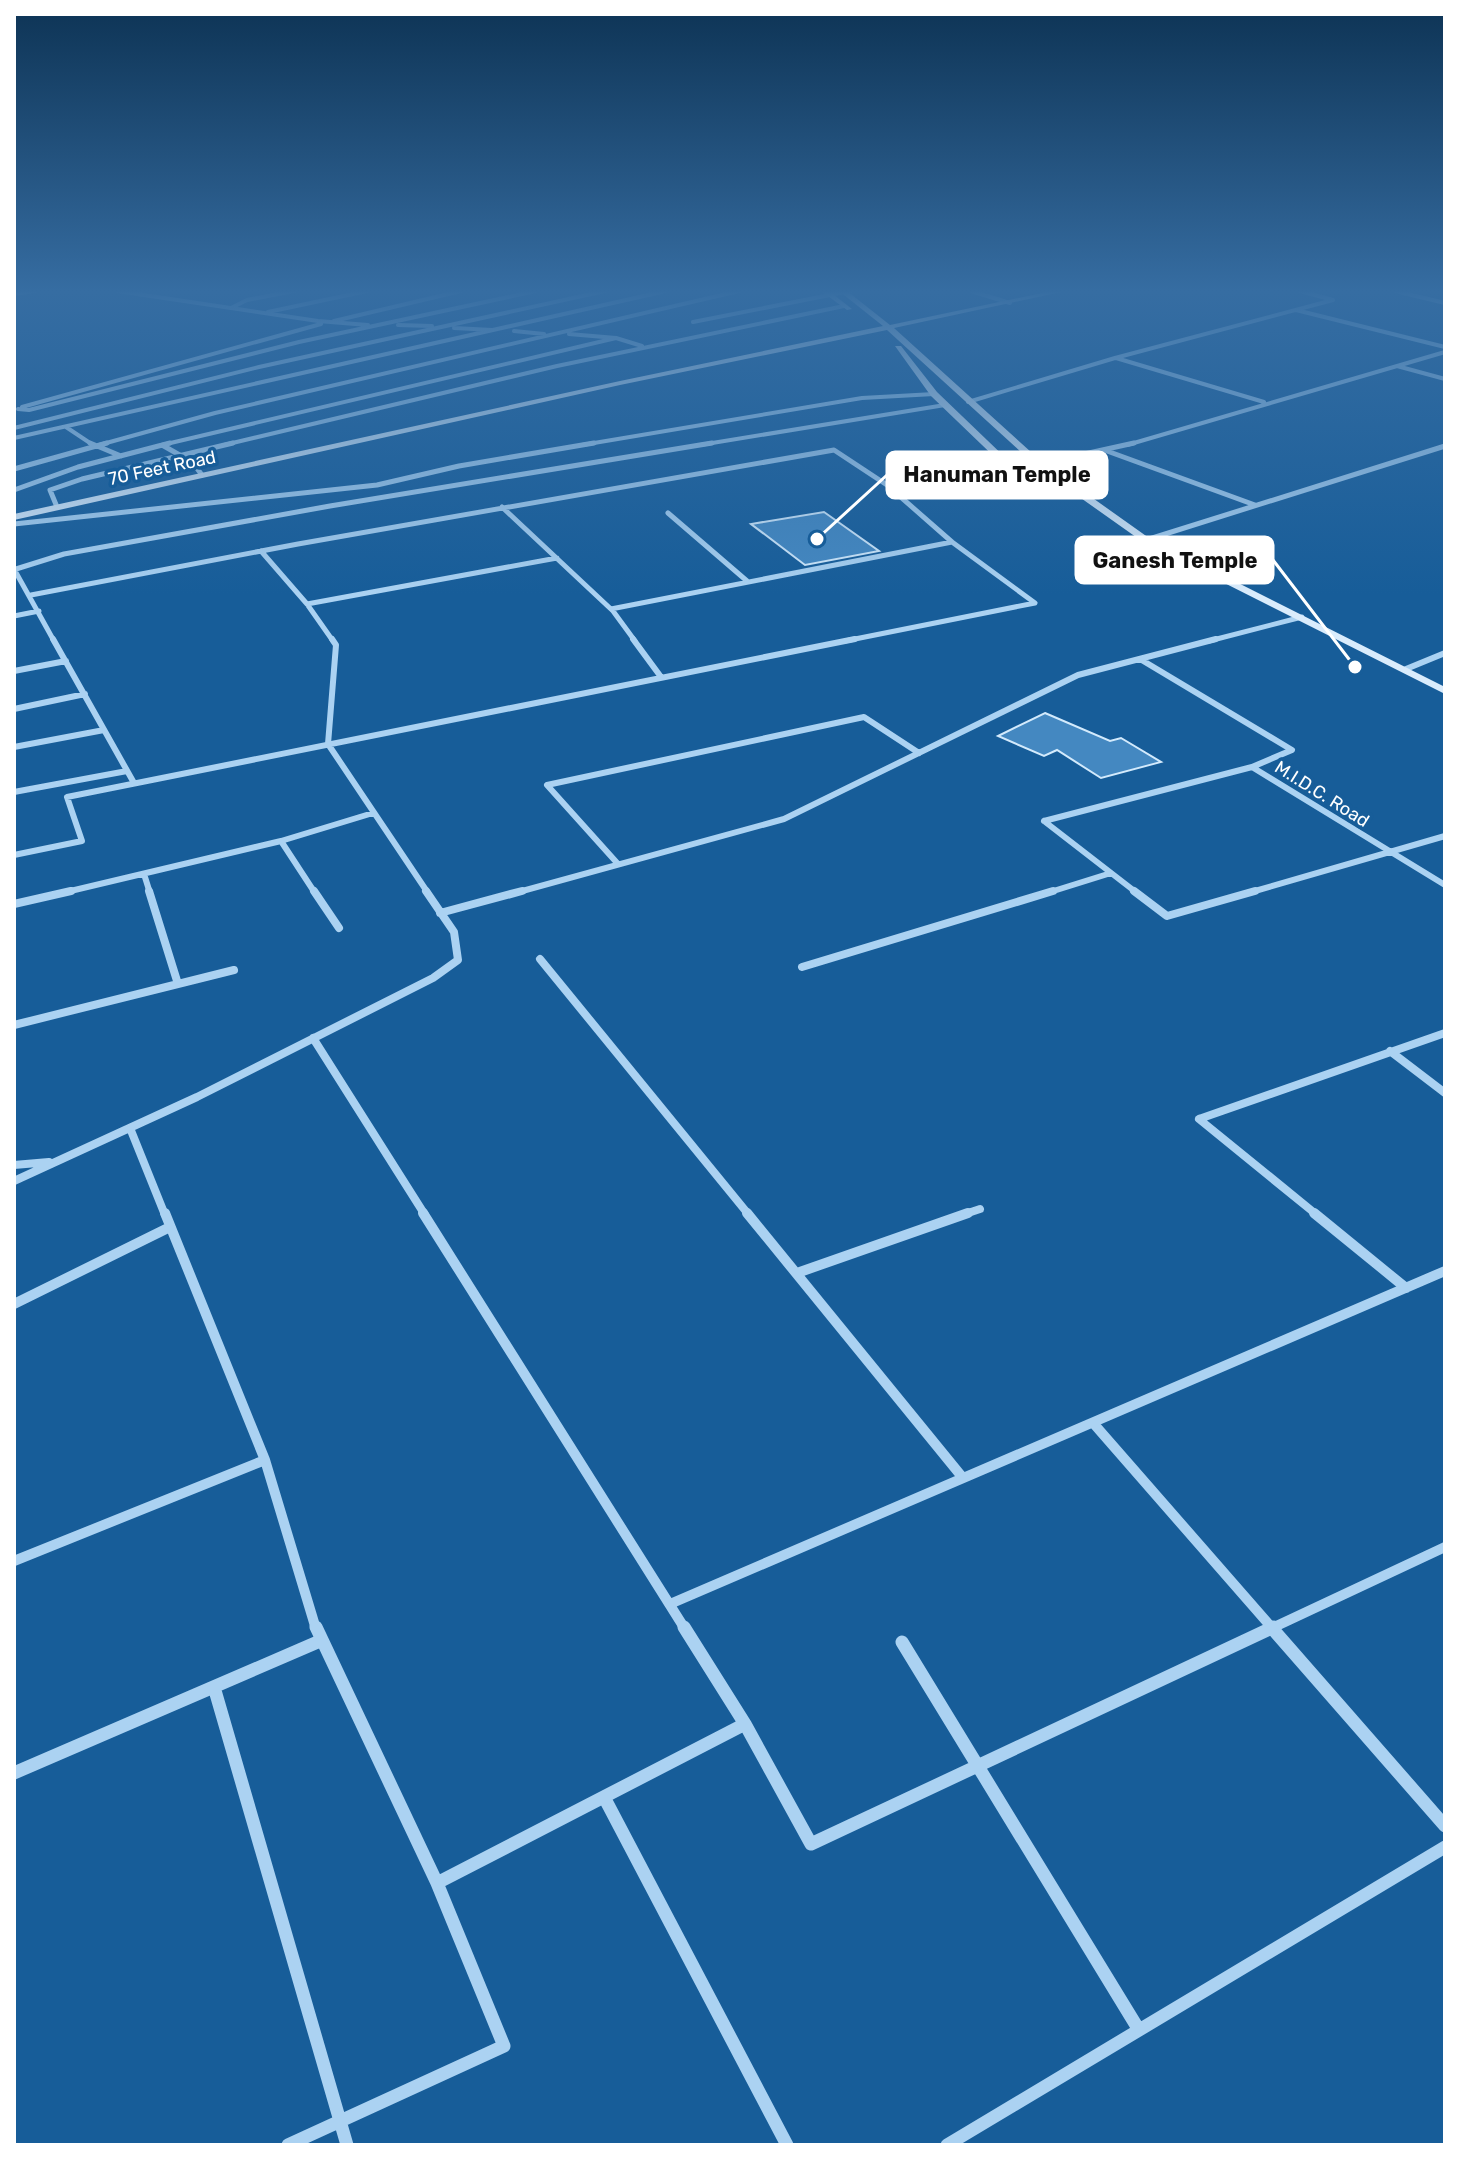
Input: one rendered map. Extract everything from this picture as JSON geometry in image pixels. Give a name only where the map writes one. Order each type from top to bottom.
[{"type":"main road","name":"70 Feet Road","points":[[14,517],[580,392]]},
{"type":"main road","points":[[957,392],[1039,464],[1146,540],[1445,691]]},
{"type":"main road","points":[[934,394],[1010,467],[1039,464]]},
{"type":"street","points":[[16,410],[81,392]]},
{"type":"street","points":[[16,410],[29,410],[101,392]]},
{"type":"street","points":[[14,428],[160,392]]},
{"type":"street","points":[[14,438],[225,392]]},
{"type":"street","points":[[14,469],[215,413],[307,392]]},
{"type":"street","points":[[14,490],[78,467],[388,392]]},
{"type":"street","points":[[57,507],[50,490],[82,479],[440,392]]},
{"type":"street","points":[[968,402],[1002,392]]},
{"type":"street","points":[[1228,392],[1266,403]]},
{"type":"street","points":[[1039,464],[1107,451],[1306,392]]},
{"type":"street","points":[[14,524],[377,485],[459,466],[862,398],[934,394]]},
{"type":"street","points":[[134,783],[15,569],[64,554],[393,495],[945,405]]},
{"type":"street","points":[[66,427],[96,447],[121,456]]},
{"type":"street","points":[[162,445],[192,462],[202,475]]},
{"type":"street","points":[[1146,540],[1445,446]]},
{"type":"street","points":[[14,855],[82,841],[67,797],[1035,603],[952,542],[887,485],[834,450],[502,507],[31,595]]},
{"type":"street","points":[[1107,451],[1256,506]]},
{"type":"street","points":[[887,485],[1010,467]]},
{"type":"street","points":[[502,507],[611,609],[661,677]]},
{"type":"street","points":[[668,513],[747,581]]},
{"type":"street","points":[[611,609],[952,542]]},
{"type":"street","points":[[14,1181],[313,1038],[433,978],[458,960],[454,932],[328,744],[336,645],[307,604],[261,551]]},
{"type":"street","points":[[307,604],[557,558]]},
{"type":"street","points":[[14,616],[39,611]]},
{"type":"street","points":[[440,913],[784,819],[1078,675],[1302,617]]},
{"type":"street","points":[[1406,669],[1445,653]]},
{"type":"street","name":"M.I.D.C. Road","points":[[1140,659],[1292,750],[1252,767]]},
{"type":"street","points":[[14,671],[66,661]]},
{"type":"street","points":[[14,709],[85,694]]},
{"type":"street","points":[[618,864],[547,785],[864,717],[919,753]]},
{"type":"street","points":[[14,747],[104,730]]},
{"type":"street","points":[[1252,767],[1044,821],[1167,916],[1445,836]]},
{"type":"street","name":"M.I.D.C. Road","points":[[1252,767],[1445,885]]},
{"type":"street","points":[[14,792],[127,771]]},
{"type":"street","points":[[14,904],[281,841],[373,813]]},
{"type":"street","points":[[281,841],[339,928]]},
{"type":"street","points":[[802,967],[1111,873]]},
{"type":"street","points":[[144,874],[178,984]]},
{"type":"street","points":[[540,959],[963,1478]]},
{"type":"street","points":[[14,1025],[234,970]]},
{"type":"street","points":[[1406,1288],[1199,1119],[1445,1033]]},
{"type":"street","points":[[313,1038],[745,1724],[811,1844],[1445,1547]]},
{"type":"street","points":[[1390,1051],[1445,1093]]},
{"type":"street","points":[[130,1128],[265,1460],[320,1641],[437,1883],[504,2046],[288,2145]]},
{"type":"street","points":[[14,1165],[56,1162]]},
{"type":"street","points":[[797,1273],[980,1209]]},
{"type":"street","points":[[14,1304],[170,1227]]},
{"type":"street","points":[[670,1604],[1445,1271]]},
{"type":"street","points":[[1094,1424],[1445,1826]]},
{"type":"street","points":[[14,1561],[265,1460]]},
{"type":"street","points":[[14,1773],[320,1641]]},
{"type":"street","points":[[902,1642],[980,1765],[1139,2030]]},
{"type":"street","points":[[214,1687],[347,2145]]},
{"type":"street","points":[[437,1883],[745,1724]]},
{"type":"street","points":[[604,1797],[787,2145]]},
{"type":"street","points":[[947,2145],[1445,1847]]},
{"type":"building","points":[[824,512],[879,551],[805,565],[751,524]]},
{"type":"building","points":[[1045,713],[1110,741],[1121,738],[1161,762],[1101,778],[1057,750],[1044,756],[998,736]]},
{"type":"place","name":"Hanuman Temple","points":[[817,539]]},
{"type":"place","name":"Ganesh Temple","points":[[1355,667]]}]
